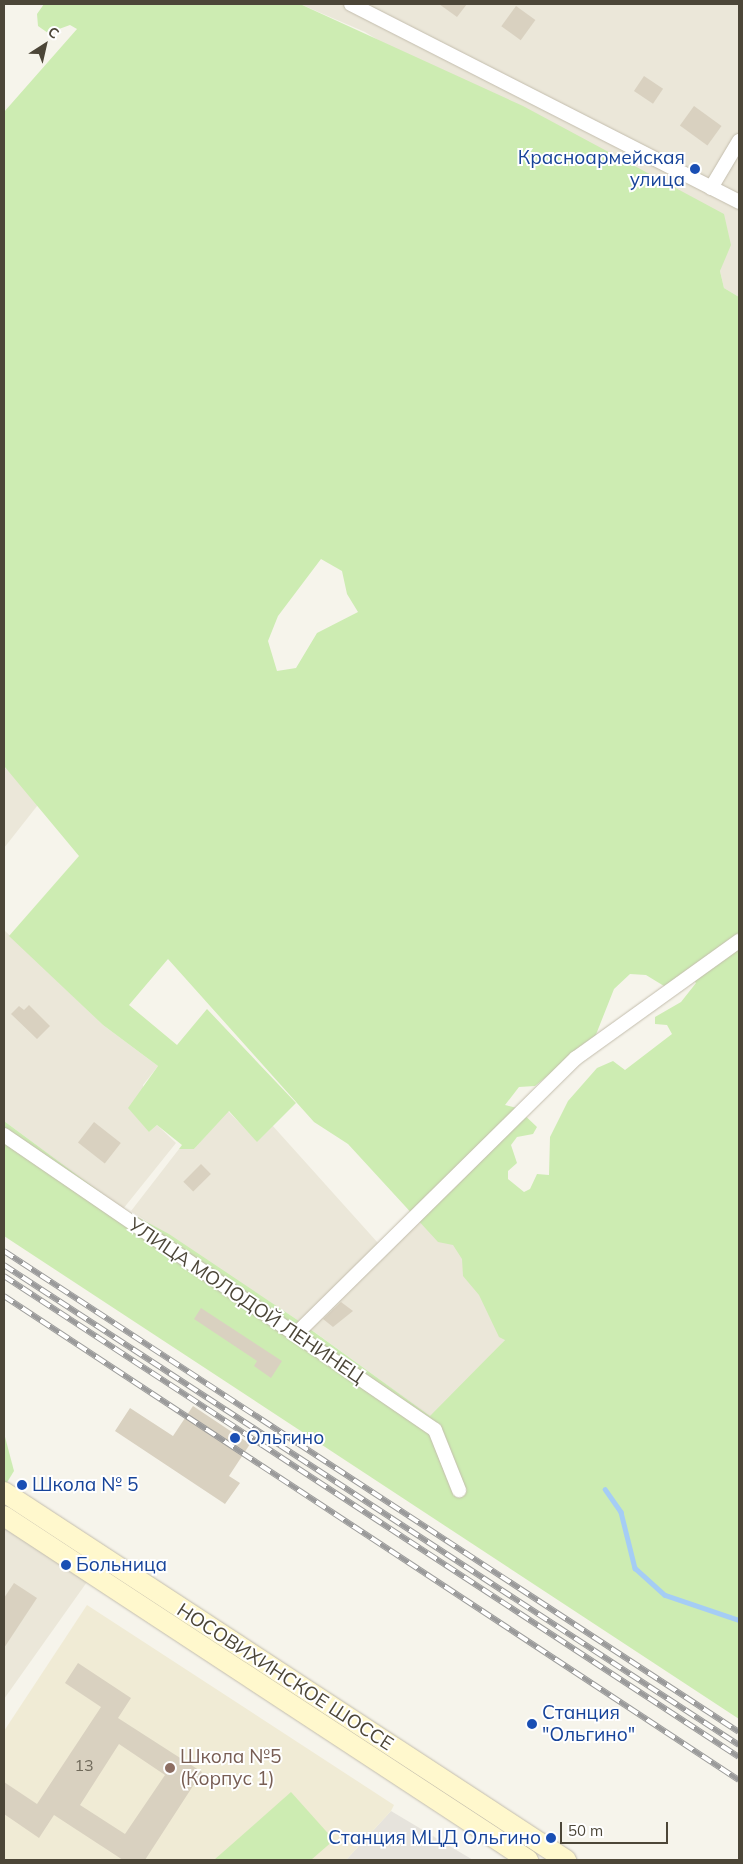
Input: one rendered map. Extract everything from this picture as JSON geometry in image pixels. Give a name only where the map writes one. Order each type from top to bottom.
[{"type":"main road","name":"НОСОВИХИНСКОЕ ШОССЕ","points":[[4,1492],[566,1860]]},
{"type":"main road","name":"НОСОВИХИНСКОЕ ШОССЕ","points":[[4,1516],[528,1860]]},
{"type":"street","points":[[351,4],[739,202]]},
{"type":"street","points":[[711,188],[739,141]]},
{"type":"street","points":[[296,1334],[576,1058],[739,941]]},
{"type":"street","name":"УЛИЦА МОЛОДОЙ ЛЕНИНЕЦ","points":[[4,1135],[435,1430],[458,1490]]},
{"type":"shaded area","points":[[300,4],[739,4],[739,297],[724,288],[720,271],[724,254],[365,32]]},
{"type":"shaded area","points":[[4,767],[41,801],[4,848]]},
{"type":"shaded area","points":[[4,930],[103,1025],[158,1066],[143,1085],[149,1132],[157,1125],[176,1143],[123,1209],[4,1121]]},
{"type":"shaded area","points":[[228,1111],[257,1141],[272,1125],[378,1243],[299,1321],[131,1211],[179,1149],[194,1149]]},
{"type":"shaded area","points":[[422,1214],[456,1246],[506,1339],[431,1417],[309,1328]]},
{"type":"shaded area","points":[[4,1528],[87,1582],[4,1699]]},
{"type":"shaded area","name":"Школа №5 (Корпус 1)","points":[[87,1605],[394,1805],[391,1811],[346,1860],[4,1860],[4,1731]]},
{"type":"shaded area","points":[[391,1811],[473,1860],[346,1860]]},
{"type":"green space","points":[[44,4],[300,4],[523,106],[724,214],[731,245],[720,271],[724,288],[739,297],[739,1719],[4,1236],[4,1121],[123,1209],[169,1234],[299,1321],[430,1416],[505,1340],[499,1337],[479,1295],[463,1276],[462,1259],[453,1245],[438,1242],[348,1144],[314,1122],[168,959],[129,1005],[177,1045],[207,1009],[296,1103],[257,1142],[229,1111],[194,1149],[179,1149],[182,1145],[157,1125],[149,1132],[128,1108],[158,1066],[103,1025],[9,936],[79,856],[4,766],[4,112],[77,29],[70,25],[48,33],[38,26],[37,14]],"holes":[[[321,559],[342,571],[347,594],[358,612],[317,633],[296,668],[277,671],[268,641],[278,616]],[[630,974],[646,975],[664,986],[689,975],[696,983],[681,1002],[655,1017],[655,1024],[667,1025],[672,1034],[625,1070],[613,1061],[597,1068],[568,1101],[550,1137],[549,1175],[537,1174],[530,1189],[524,1192],[508,1179],[508,1171],[517,1163],[511,1145],[517,1137],[533,1134],[537,1127],[517,1108],[505,1105],[519,1087],[535,1086],[595,1037],[614,989]]]},
{"type":"green space","points":[[4,1433],[14,1471],[6,1484],[4,1482]]},
{"type":"green space","points":[[291,1792],[334,1840],[311,1860],[214,1860]]},
{"type":"building","points":[[439,4],[467,4],[457,17]]},
{"type":"building","points":[[516,6],[535,20],[521,40],[501,26]]},
{"type":"building","points":[[644,76],[663,89],[653,104],[634,91]]},
{"type":"building","points":[[694,106],[722,126],[707,145],[680,125]]},
{"type":"building","points":[[29,1005],[50,1026],[37,1039],[11,1014],[19,1006],[24,1010]]},
{"type":"building","points":[[94,1122],[121,1143],[105,1163],[78,1142]]},
{"type":"building","points":[[201,1164],[211,1174],[193,1192],[183,1182]]},
{"type":"building","points":[[341,1302],[353,1311],[333,1327],[323,1319]]},
{"type":"building","points":[[201,1308],[282,1361],[271,1378],[254,1366],[257,1361],[194,1319]]},
{"type":"building","points":[[193,1406],[250,1444],[229,1476],[240,1483],[225,1504],[115,1431],[130,1408],[173,1436]]},
{"type":"building","points":[[14,1583],[37,1598],[4,1648],[4,1598]]},
{"type":"building","points":[[78,1663],[131,1698],[118,1718],[202,1772],[145,1860],[123,1860],[54,1815],[39,1838],[4,1814],[4,1782],[37,1804],[101,1707],[65,1683]],"holes":[[[119,1744],[165,1775],[125,1834],[80,1805]]]},
{"type":"waterway","points":[[605,1489],[621,1512],[635,1568],[665,1595],[739,1620]]},
{"type":"railway","points":[[4,1251],[739,1732]]},
{"type":"railway","points":[[4,1265],[739,1745]]},
{"type":"railway","points":[[4,1276],[739,1757]]},
{"type":"railway","points":[[4,1296],[739,1780]]},
{"type":"place","name":"Красноармейская улица","points":[[695,169]]},
{"type":"place","name":"Ольгино","points":[[235,1438]]},
{"type":"place","name":"Школа № 5","points":[[22,1485]]},
{"type":"place","name":"Больница","points":[[66,1565]]},
{"type":"place","name":"Станция \"Ольгино\"","points":[[532,1724]]},
{"type":"place","name":"Школа №5 (Корпус 1)","points":[[170,1768]]},
{"type":"place","name":"Станция МЦД Ольгино","points":[[551,1838]]}]
